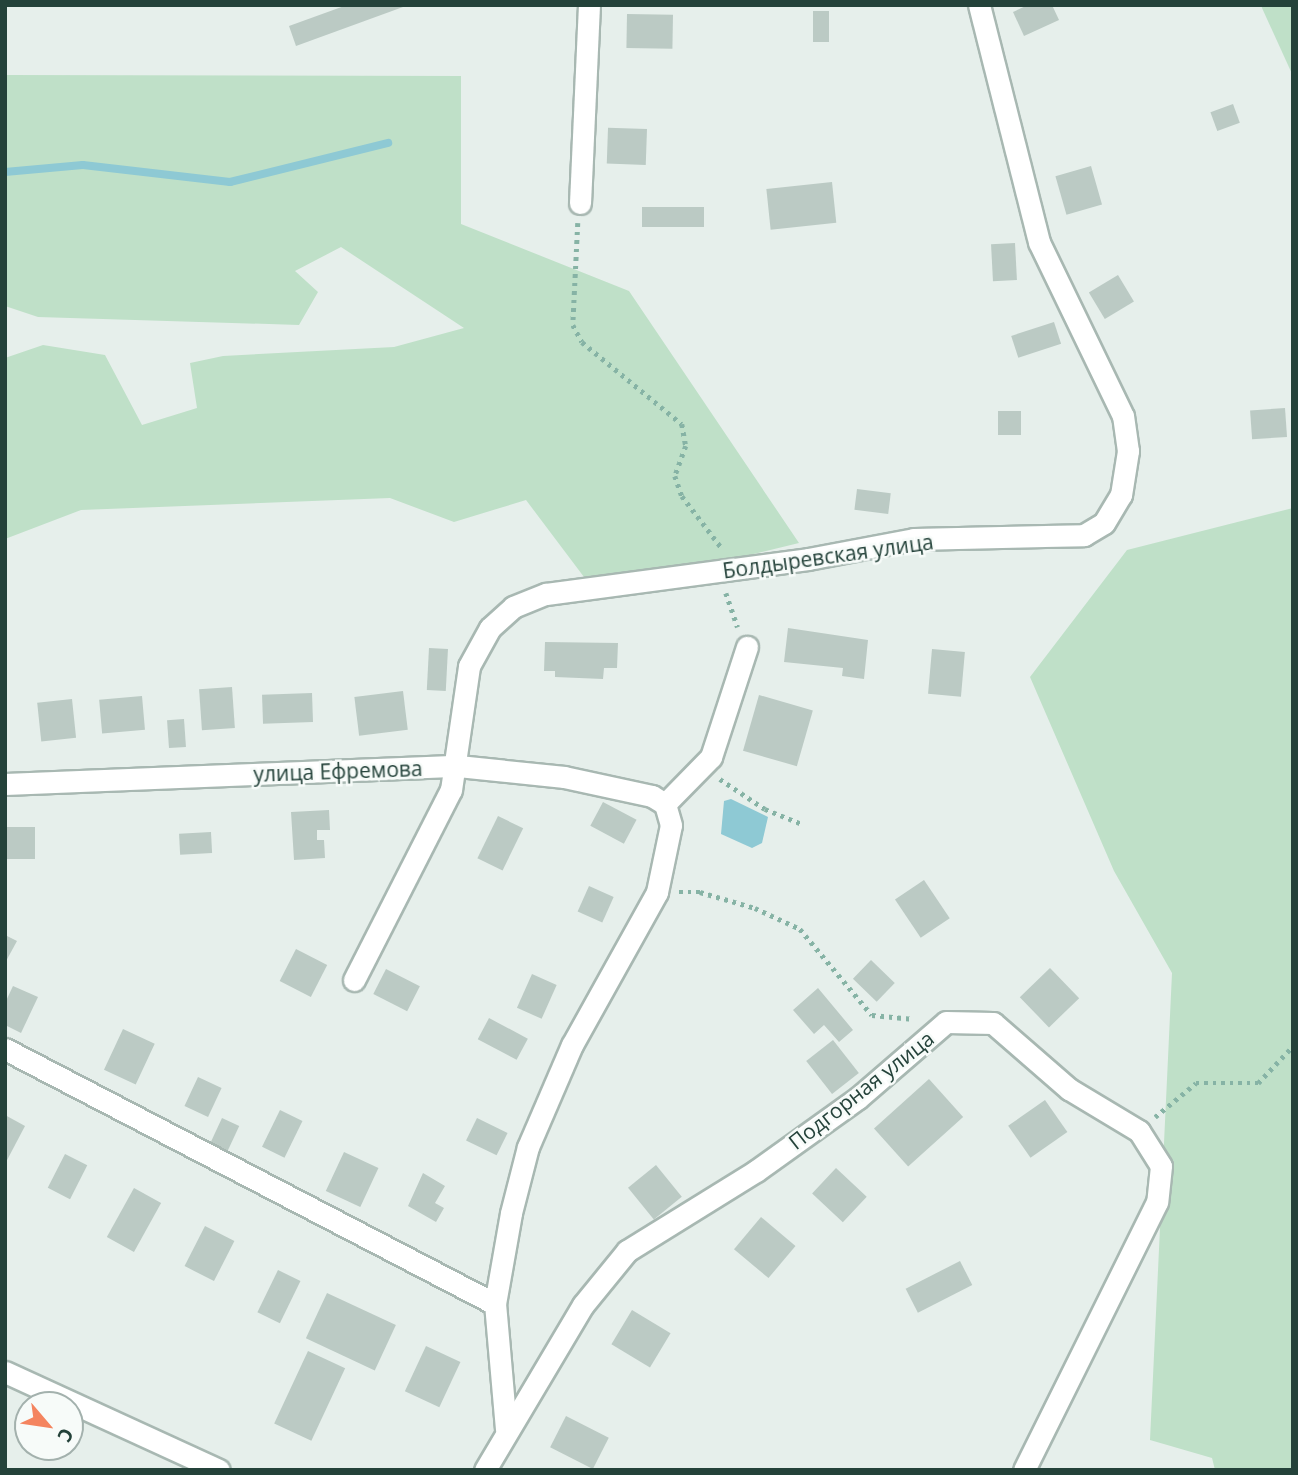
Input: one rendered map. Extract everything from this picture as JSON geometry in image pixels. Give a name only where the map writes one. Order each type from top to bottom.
[{"type":"street","points":[[580,203],[589,5]]},
{"type":"street","name":"Болдыревская улица","points":[[354,980],[451,790],[458,766],[469,666],[490,628],[513,607],[546,594],[725,571],[914,539],[1084,535],[1104,523],[1121,495],[1128,451],[1124,416],[1039,242],[979,5]]},
{"type":"street","points":[[506,1429],[495,1304],[528,1147],[572,1045],[657,892],[671,825],[665,804],[711,757],[747,647]]},
{"type":"street","name":"улица Ефремова","points":[[5,784],[458,766],[564,777],[652,796],[665,804]]},
{"type":"street","name":"Подгорная улица","points":[[485,1470],[506,1429],[583,1305],[627,1251],[756,1171],[858,1098],[947,1022],[993,1023],[1069,1089],[1139,1131],[1161,1166],[1157,1202],[1024,1470]]},
{"type":"street","points":[[5,1049],[495,1304]]},
{"type":"street","points":[[5,1372],[219,1470]]},
{"type":"path","points":[[580,203],[573,326],[582,342],[682,424],[686,446],[675,475],[682,496],[724,552],[727,603],[747,647]]},
{"type":"path","points":[[702,766],[765,809],[802,824]]},
{"type":"path","points":[[657,892],[700,892],[755,908],[800,929],[873,1015],[947,1022]]},
{"type":"path","points":[[1139,1131],[1196,1083],[1258,1083],[1293,1045]]},
{"type":"green space","points":[[1261,5],[1293,5],[1293,76],[1262,8]]},
{"type":"green space","points":[[5,75],[461,76],[461,224],[629,291],[799,543],[692,569],[584,577],[526,500],[454,522],[390,498],[81,510],[5,539],[5,358],[43,345],[105,355],[142,425],[197,408],[190,363],[223,356],[394,347],[464,328],[341,247],[295,271],[318,292],[299,325],[38,317],[5,306]]},
{"type":"green space","points":[[1293,508],[1293,1470],[1215,1470],[1212,1458],[1150,1440],[1172,973],[1114,871],[1030,677],[1127,550]]},
{"type":"water","points":[[731,799],[768,817],[762,843],[752,848],[721,834],[724,801]]},
{"type":"building","points":[[347,5],[403,7],[296,46],[289,26]]},
{"type":"building","points":[[1028,5],[1052,5],[1059,20],[1024,36],[1013,12]]},
{"type":"building","points":[[813,11],[829,11],[829,42],[813,42]]},
{"type":"building","points":[[627,14],[673,15],[672,49],[626,48]]},
{"type":"building","points":[[1233,104],[1240,123],[1217,131],[1210,112]]},
{"type":"building","points":[[608,128],[647,129],[646,165],[607,164]]},
{"type":"building","points":[[1091,166],[1102,204],[1066,215],[1055,176]]},
{"type":"building","points":[[832,182],[836,223],[771,230],[766,189]]},
{"type":"building","points":[[642,207],[704,207],[704,227],[642,227]]},
{"type":"building","points":[[1015,243],[1017,280],[993,281],[991,244]]},
{"type":"building","points":[[1118,275],[1134,302],[1105,319],[1089,293]]},
{"type":"building","points":[[1054,322],[1061,344],[1018,358],[1011,336]]},
{"type":"building","points":[[1285,408],[1287,437],[1252,439],[1250,410]]},
{"type":"building","points":[[998,411],[1021,411],[1021,435],[998,435]]},
{"type":"building","points":[[857,489],[891,493],[888,514],[854,510]]},
{"type":"building","points":[[788,628],[868,640],[864,679],[842,676],[843,668],[784,662]]},
{"type":"building","points":[[545,642],[618,643],[617,668],[604,668],[603,679],[555,677],[555,671],[544,671]]},
{"type":"building","points":[[429,648],[448,649],[446,691],[427,690]]},
{"type":"building","points":[[932,649],[965,652],[961,697],[928,694]]},
{"type":"building","points":[[232,687],[235,728],[202,730],[199,689]]},
{"type":"building","points":[[403,691],[408,730],[359,736],[354,697]]},
{"type":"building","points":[[312,693],[313,722],[263,724],[262,695]]},
{"type":"building","points":[[759,695],[813,710],[797,766],[743,751]]},
{"type":"building","points":[[142,696],[145,730],[102,734],[99,700]]},
{"type":"building","points":[[72,699],[76,738],[41,741],[37,703]]},
{"type":"building","points":[[184,719],[186,747],[169,748],[167,720]]},
{"type":"building","points":[[603,802],[637,820],[624,844],[590,826]]},
{"type":"building","points":[[329,810],[330,830],[317,830],[317,840],[324,840],[325,858],[294,860],[291,812]]},
{"type":"building","points":[[498,816],[523,828],[503,871],[477,858]]},
{"type":"building","points":[[5,827],[35,827],[35,859],[5,859]]},
{"type":"building","points":[[211,832],[212,853],[180,855],[179,834]]},
{"type":"building","points":[[924,880],[950,918],[921,938],[895,900]]},
{"type":"building","points":[[589,886],[614,897],[602,923],[578,912]]},
{"type":"building","points":[[5,935],[17,941],[5,963]]},
{"type":"building","points":[[296,949],[327,965],[311,997],[280,981]]},
{"type":"building","points":[[871,960],[895,983],[877,1002],[853,979]]},
{"type":"building","points":[[1050,968],[1079,998],[1049,1027],[1020,997]]},
{"type":"building","points":[[386,969],[420,986],[407,1011],[373,994]]},
{"type":"building","points":[[532,974],[557,985],[542,1019],[517,1008]]},
{"type":"building","points":[[13,986],[38,997],[21,1033],[5,1025],[5,1003]]},
{"type":"building","points":[[818,988],[853,1030],[839,1042],[824,1025],[814,1034],[793,1010]]},
{"type":"building","points":[[489,1018],[528,1039],[517,1060],[478,1039]]},
{"type":"building","points":[[123,1029],[155,1044],[136,1085],[104,1070]]},
{"type":"building","points":[[833,1040],[859,1073],[832,1094],[806,1061]]},
{"type":"building","points":[[198,1077],[222,1088],[208,1117],[184,1106]]},
{"type":"building","points":[[929,1079],[963,1117],[908,1166],[874,1129]]},
{"type":"building","points":[[1045,1100],[1067,1132],[1031,1158],[1008,1126]]},
{"type":"building","points":[[280,1110],[302,1121],[284,1158],[262,1147]]},
{"type":"building","points":[[5,1115],[25,1126],[5,1164]]},
{"type":"building","points":[[222,1118],[239,1126],[225,1156],[208,1148]]},
{"type":"building","points":[[477,1118],[508,1133],[497,1155],[466,1140]]},
{"type":"building","points":[[344,1152],[378,1168],[360,1207],[326,1191]]},
{"type":"building","points":[[65,1154],[87,1165],[70,1199],[48,1188]]},
{"type":"building","points":[[656,1165],[682,1197],[654,1220],[628,1188]]},
{"type":"building","points":[[836,1168],[867,1197],[843,1222],[812,1194]]},
{"type":"building","points":[[423,1173],[445,1186],[435,1203],[444,1208],[436,1222],[408,1206]]},
{"type":"building","points":[[134,1188],[161,1203],[134,1252],[107,1237]]},
{"type":"building","points":[[761,1217],[795,1246],[768,1278],[734,1249]]},
{"type":"building","points":[[205,1226],[234,1241],[214,1281],[185,1266]]},
{"type":"building","points":[[960,1261],[972,1285],[918,1313],[906,1289]]},
{"type":"building","points":[[278,1270],[300,1281],[280,1323],[257,1312]]},
{"type":"building","points":[[327,1293],[396,1325],[375,1370],[306,1338]]},
{"type":"building","points":[[632,1310],[671,1333],[650,1367],[611,1344]]},
{"type":"building","points":[[426,1346],[460,1362],[439,1407],[405,1391]]},
{"type":"building","points":[[308,1351],[345,1368],[311,1441],[274,1424]]},
{"type":"building","points":[[566,1416],[609,1438],[593,1469],[550,1447]]},
{"type":"waterway","points":[[5,172],[83,165],[230,182],[388,143]]}]
